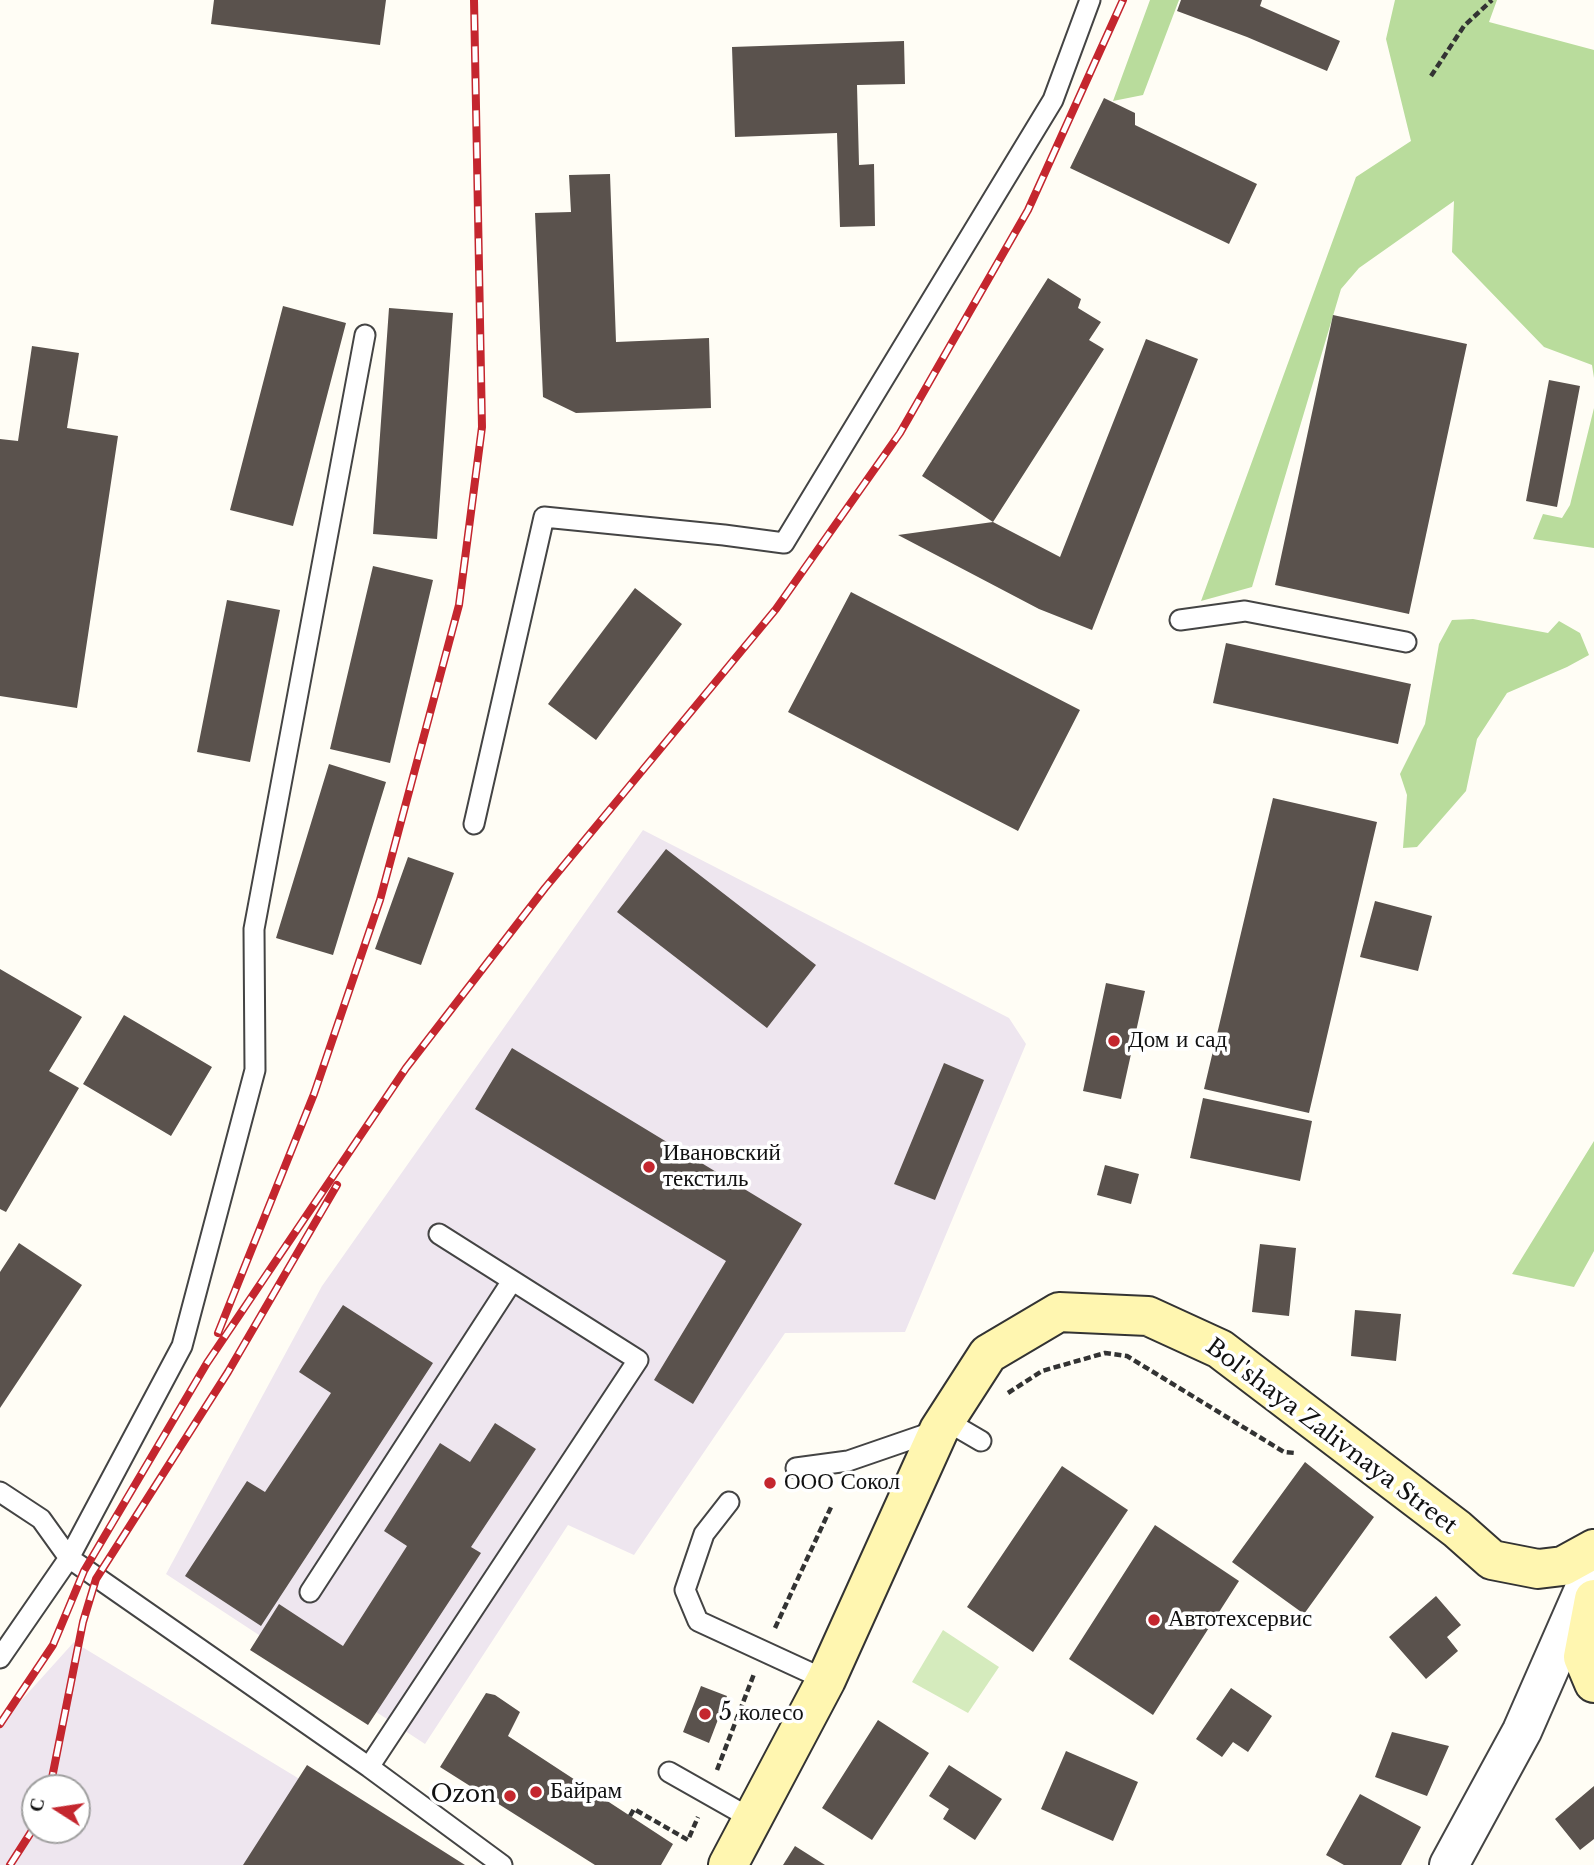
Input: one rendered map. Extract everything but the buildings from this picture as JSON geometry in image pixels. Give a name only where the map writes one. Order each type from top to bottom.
[{"type":"street","name":"Bol'shaya Zalivnaya Street","points":[[942,1425],[988,1354],[1059,1312],[1149,1316],[1220,1349],[1457,1529],[1492,1560],[1538,1569],[1563,1566],[1594,1549]]},
{"type":"street","points":[[728,1865],[825,1680],[942,1425]]},
{"type":"street","points":[[1449,1865],[1522,1731],[1594,1567]]},
{"type":"street","points":[[1594,1599],[1583,1657],[1594,1683]]},
{"type":"lane","points":[[474,824],[544,517],[784,543],[1053,100],[1090,0]]},
{"type":"lane","points":[[0,1658],[69,1558],[182,1346],[255,1070],[254,929],[365,335]]},
{"type":"lane","points":[[1180,620],[1245,611],[1406,642]]},
{"type":"lane","points":[[369,1767],[638,1360],[439,1234]]},
{"type":"lane","points":[[310,1592],[512,1281]]},
{"type":"lane","points":[[796,1468],[848,1461],[942,1425],[981,1441]]},
{"type":"lane","points":[[0,1492],[41,1519],[69,1558],[85,1571],[369,1767],[502,1865]]},
{"type":"lane","points":[[729,1503],[704,1534],[685,1590],[698,1620],[825,1680]]},
{"type":"lane","points":[[669,1772],[752,1819]]},
{"type":"path","points":[[1431,76],[1464,26],[1492,0]]},
{"type":"path","points":[[1005,1394],[1042,1371],[1105,1353],[1127,1356],[1284,1452],[1307,1453]]},
{"type":"path","points":[[629,1816],[634,1809],[688,1840]]},
{"type":"shaded area","points":[[643,830],[1009,1018],[1026,1044],[905,1332],[785,1333],[634,1555],[568,1525],[425,1744],[166,1574],[322,1286]]},
{"type":"shaded area","points":[[74,1642],[441,1865],[0,1865],[0,1724]]},
{"type":"green space","points":[[1150,0],[1179,0],[1143,95],[1113,101]]},
{"type":"green space","points":[[1395,0],[1497,0],[1489,22],[1594,50],[1594,378],[1592,365],[1544,347],[1452,252],[1454,201],[1359,268],[1341,289],[1252,587],[1201,601],[1356,177],[1411,141],[1386,39]]},
{"type":"green space","points":[[1594,408],[1594,548],[1533,539],[1543,514],[1562,518],[1570,505]]},
{"type":"green space","points":[[1473,619],[1548,633],[1559,621],[1580,633],[1589,655],[1507,693],[1477,739],[1466,791],[1417,847],[1403,848],[1407,795],[1400,774],[1425,724],[1439,644],[1452,620]]},
{"type":"green space","points":[[1594,1141],[1594,1251],[1574,1287],[1512,1274]]},
{"type":"green space","points":[[943,1630],[999,1667],[968,1713],[912,1682]]},
{"type":"railway","points":[[218,1333],[314,1094],[380,900],[459,605],[482,427],[474,0]]},
{"type":"railway","points":[[0,1724],[53,1645],[84,1571],[207,1363],[406,1068],[545,888],[776,609],[900,433],[1028,210],[1123,0]]},
{"type":"railway","points":[[53,1774],[83,1622],[96,1579],[228,1372],[337,1185]]},
{"type":"railway","points":[[10,1865],[23,1844]]},
{"type":"place","name":"Дом и сад","points":[[1114,1041]]},
{"type":"place","name":"Ивановский текстиль","points":[[649,1167]]},
{"type":"place","name":"ООО Сокол","points":[[770,1483]]},
{"type":"place","name":"Автотехсервис","points":[[1154,1620]]},
{"type":"place","name":"5 колесо","points":[[705,1714]]},
{"type":"place","name":"Байрам","points":[[536,1792]]},
{"type":"place","name":"Ozon","points":[[510,1796]]}]
